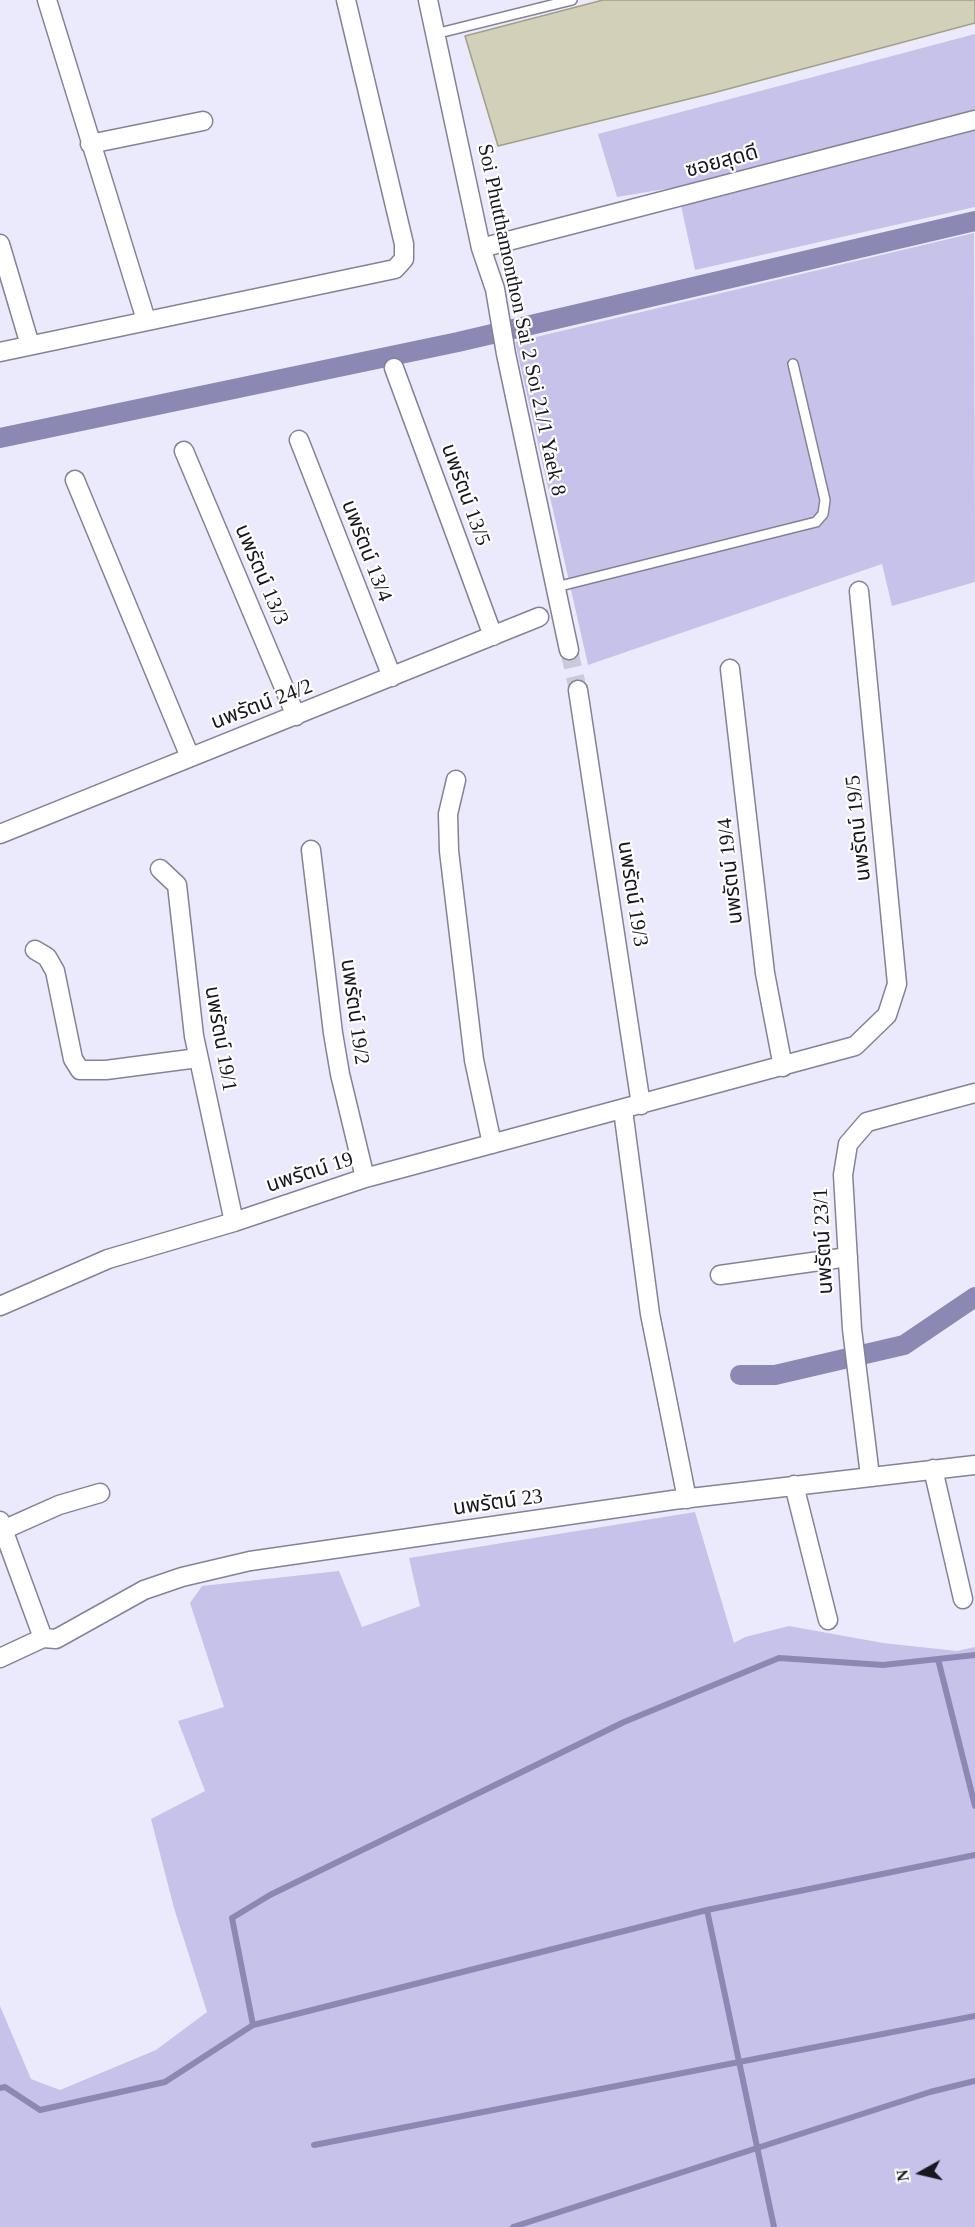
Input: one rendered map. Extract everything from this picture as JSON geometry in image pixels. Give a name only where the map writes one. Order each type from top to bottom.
[{"type":"street","points":[[47,0],[146,320]]},
{"type":"street","points":[[0,352],[395,269],[404,259],[404,244],[346,0]]},
{"type":"street","name":"Soi Phutthamonthon Sai 2 Soi 21/1 Yaek 8","points":[[428,0],[481,248],[495,289],[506,354],[569,650]]},
{"type":"street","name":"ซอยสุดดี","points":[[481,248],[975,120]]},
{"type":"street","points":[[90,144],[203,121]]},
{"type":"street","points":[[0,244],[30,345]]},
{"type":"street","name":"นพรัตน์ 13/5","points":[[394,368],[493,636]]},
{"type":"street","name":"นพรัตน์ 13/4","points":[[299,441],[392,677]]},
{"type":"street","name":"นพรัตน์ 13/3","points":[[184,451],[296,716]]},
{"type":"street","points":[[75,480],[189,757]]},
{"type":"street","name":"นพรัตน์ 19/5","points":[[855,1046],[887,1016],[897,984],[859,591]]},
{"type":"street","name":"นพรัตน์ 24/2","points":[[0,834],[539,617]]},
{"type":"street","name":"นพรัตน์ 19/4","points":[[730,669],[765,973],[783,1067]]},
{"type":"street","name":"นพรัตน์ 19/3","points":[[578,690],[641,1105]]},
{"type":"street","points":[[456,780],[448,814],[449,850],[474,1060],[492,1144]]},
{"type":"street","name":"นพรัตน์ 19/2","points":[[311,850],[334,1043],[365,1178]]},
{"type":"street","name":"นพรัตน์ 19/1","points":[[160,869],[177,885],[194,1036],[234,1222]]},
{"type":"street","points":[[35,950],[47,957],[55,971],[73,1059],[80,1070],[106,1070],[198,1058]]},
{"type":"street","name":"นพรัตน์ 19","points":[[0,1306],[108,1259],[234,1222],[365,1178],[855,1046]]},
{"type":"street","name":"นพรัตน์ 23/1","points":[[870,1476],[852,1329],[843,1175],[848,1144],[867,1122],[975,1093]]},
{"type":"street","points":[[623,1110],[650,1314],[687,1499]]},
{"type":"street","points":[[720,1275],[848,1257]]},
{"type":"street","name":"นพรัตน์ 23","points":[[0,1658],[44,1638],[56,1639],[144,1590],[182,1577],[239,1564],[687,1499],[975,1465]]},
{"type":"street","points":[[933,1469],[963,1599]]},
{"type":"street","points":[[794,1485],[828,1620]]},
{"type":"street","points":[[44,1638],[2,1526],[100,1493]]},
{"type":"lane","points":[[435,34],[572,0]]},
{"type":"lane","points":[[556,587],[816,522],[823,514],[825,500],[793,364]]},
{"type":"shaded area","points":[[975,34],[975,207],[695,270],[677,187],[617,197],[598,134]]},
{"type":"shaded area","points":[[974,233],[975,582],[892,606],[882,564],[588,665],[515,342]]},
{"type":"shaded area","points":[[695,1512],[734,1643],[745,1637],[789,1626],[883,1643],[957,1651],[975,1647],[975,2227],[0,2227],[0,2006],[31,2079],[60,2090],[156,2050],[207,2012],[174,1908],[151,1819],[205,1791],[178,1721],[224,1707],[190,1603],[202,1586],[339,1571],[362,1627],[420,1606],[409,1558]]},
{"type":"building","points":[[603,0],[975,0],[975,23],[713,93],[498,146],[465,36]]},
{"type":"waterway","points":[[0,438],[458,342],[975,221]]},
{"type":"waterway","points":[[740,1375],[775,1375],[904,1345],[975,1297]]},
{"type":"waterway","points":[[0,2088],[5,2087],[40,2110],[165,2082],[253,2025],[232,1918],[270,1895],[624,1722],[779,1658],[883,1665],[975,1655]]},
{"type":"waterway","points":[[938,1659],[975,1806]]},
{"type":"waterway","points":[[774,2227],[707,1910],[975,1855]]},
{"type":"waterway","points":[[253,2025],[707,1910]]},
{"type":"waterway","points":[[314,2145],[975,2016]]},
{"type":"waterway","points":[[513,2227],[930,2092],[975,2081]]},
{"type":"tunnel","points":[[569,650],[578,690]]}]
